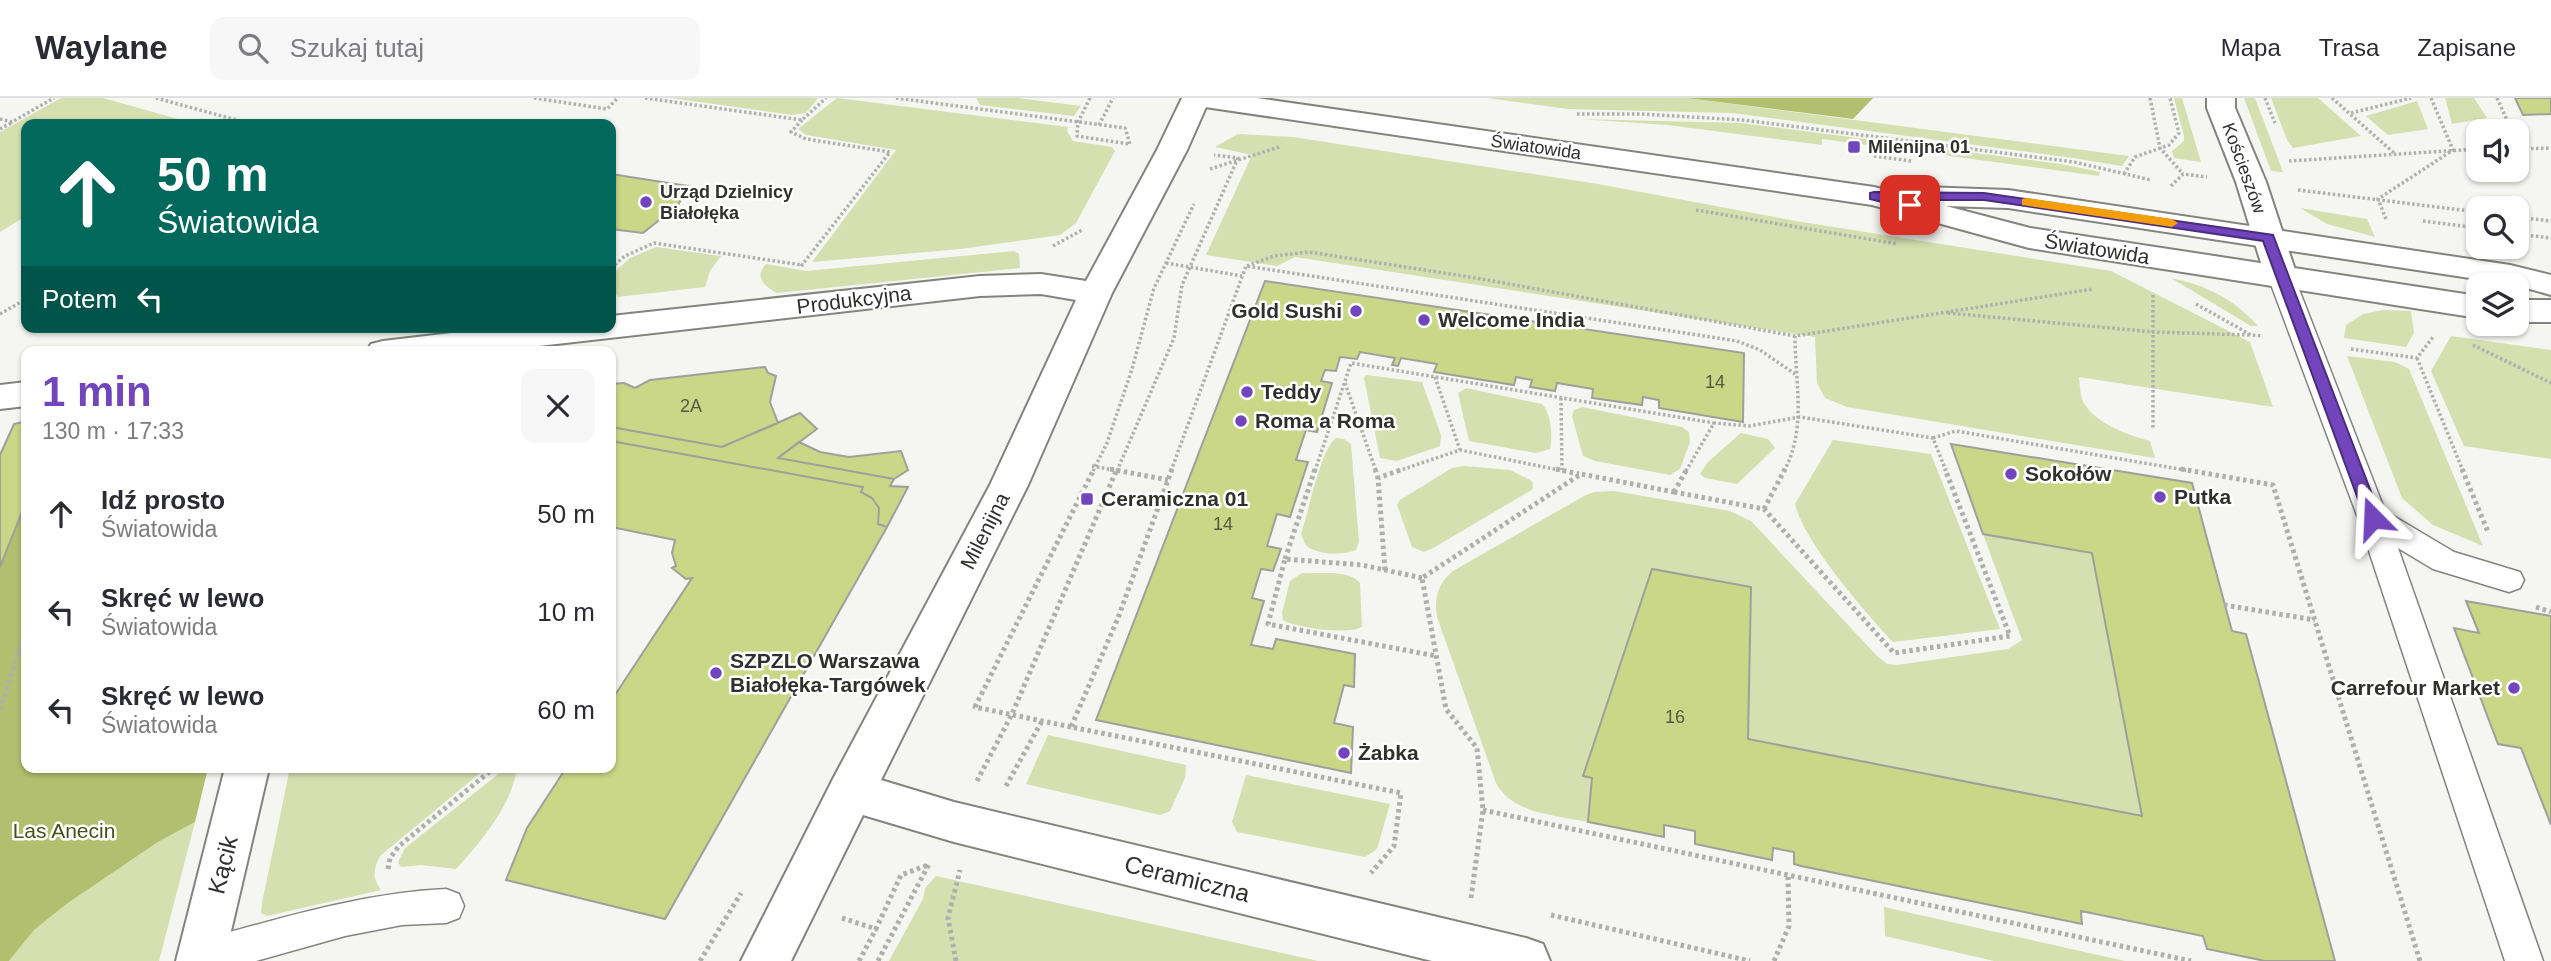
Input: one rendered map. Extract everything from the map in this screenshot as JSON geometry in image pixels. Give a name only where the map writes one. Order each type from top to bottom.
[{"type":"street","name":"Milenijna","points":[[765,961],[1009,485],[1096,293],[1197,98]]},
{"type":"street","name":"Światowida","points":[[1197,98],[1874,196],[2029,238],[2466,305]]},
{"type":"street","name":"Kościeszów","points":[[2221,98],[2221,108],[2269,238]]},
{"type":"street","name":"Światowida","points":[[1874,196],[1984,197],[2510,275],[2551,285]]},
{"type":"street","points":[[2269,238],[2282,279]]},
{"type":"street","name":"Produkcyjna","points":[[616,326],[980,286],[1041,284],[1096,293]]},
{"type":"street","points":[[2529,311],[2551,311]]},
{"type":"street","points":[[436,346],[552,333]]},
{"type":"street","points":[[0,397],[21,395]]},
{"type":"street","name":"Kącik","points":[[200,960],[246,773]]},
{"type":"street","name":"Ceramiczna","points":[[850,792],[970,826],[1526,961]]},
{"type":"lane","points":[[2282,279],[2373,518],[2524,961]]},
{"type":"lane","points":[[2373,518],[2444,561],[2510,580]]},
{"type":"lane","points":[[200,960],[345,919],[402,908],[446,906]]},
{"type":"path","points":[[0,129],[54,98]]},
{"type":"path","points":[[156,98],[233,119]]},
{"type":"path","points":[[534,98],[607,109],[618,98]]},
{"type":"path","points":[[645,98],[802,120]]},
{"type":"path","points":[[802,265],[890,152],[806,139],[792,132],[826,98]]},
{"type":"path","points":[[1090,98],[1078,122],[1077,136],[1210,169],[1238,158]]},
{"type":"path","points":[[1099,125],[1113,98]]},
{"type":"path","points":[[2150,98],[2160,148],[2183,174]]},
{"type":"path","points":[[2124,174],[2135,157],[2169,145],[2179,133],[2170,98]]},
{"type":"path","points":[[2332,98],[2395,153]]},
{"type":"path","points":[[2350,114],[2411,98]]},
{"type":"path","points":[[2431,98],[2453,150]]},
{"type":"path","points":[[2497,98],[2507,119]]},
{"type":"path","points":[[1577,114],[1641,114],[1743,120],[2074,162],[2172,186],[2256,198]]},
{"type":"path","points":[[0,119],[12,122]]},
{"type":"path","points":[[2529,149],[2551,148]]},
{"type":"path","points":[[2292,170],[2288,159],[2466,149]]},
{"type":"path","points":[[2389,225],[2378,200],[2453,150]]},
{"type":"path","points":[[1168,157],[1238,158]]},
{"type":"path","points":[[970,826],[1012,714],[1174,338],[1182,285],[1238,158]]},
{"type":"path","points":[[1205,180],[1210,169]]},
{"type":"path","points":[[2295,180],[2299,190]]},
{"type":"path","points":[[1199,192],[1154,288],[1132,369],[1107,443],[1093,466],[975,707],[1401,793],[1394,846],[1370,873]]},
{"type":"path","points":[[2372,214],[2398,217]]},
{"type":"path","points":[[2529,218],[2551,221]]},
{"type":"path","points":[[2412,219],[2466,226]]},
{"type":"path","points":[[2529,235],[2551,238]]},
{"type":"path","points":[[616,264],[625,256],[654,243],[816,267]]},
{"type":"path","points":[[1071,727],[1118,618],[1246,266],[1274,256],[1308,251],[1476,278],[1795,336],[2100,288]]},
{"type":"path","points":[[1166,263],[1242,276]]},
{"type":"path","points":[[1246,266],[1737,341],[1760,350],[1795,374]]},
{"type":"path","points":[[2153,293],[2153,428]]},
{"type":"path","points":[[0,314],[21,302]]},
{"type":"path","points":[[1940,312],[2153,332],[2260,336]]},
{"type":"path","points":[[1764,509],[1793,455],[1800,417],[1795,374],[1795,336]]},
{"type":"path","points":[[2468,343],[2550,383]]},
{"type":"path","points":[[2417,358],[2521,601],[2551,612]]},
{"type":"path","points":[[1436,656],[1268,624],[1285,559],[1351,363],[1714,423],[1749,426],[1800,417],[1933,438],[1956,431],[2273,485],[2420,961]]},
{"type":"path","points":[[1434,377],[1460,450]]},
{"type":"path","points":[[1345,382],[1378,478],[1385,569]]},
{"type":"path","points":[[1561,398],[1563,471]]},
{"type":"path","points":[[1674,492],[1714,423]]},
{"type":"path","points":[[1378,478],[1460,450],[1764,509],[1894,653],[2010,636],[1933,438]]},
{"type":"path","points":[[1093,466],[1168,480]]},
{"type":"path","points":[[1285,559],[1385,569],[1422,578],[1581,474]]},
{"type":"path","points":[[1422,578],[1446,709],[1477,748],[1483,810],[1471,899]]},
{"type":"path","points":[[2224,605],[2315,620]]},
{"type":"path","points":[[0,709],[21,644]]},
{"type":"path","points":[[878,961],[970,826],[1004,790],[1042,721]]},
{"type":"path","points":[[394,879],[388,870],[390,858],[399,846],[488,773]]},
{"type":"path","points":[[1483,810],[2191,961]]},
{"type":"path","points":[[956,961],[948,918],[960,870]]},
{"type":"path","points":[[1774,961],[1788,926],[1788,877]]},
{"type":"path","points":[[700,961],[744,889]]},
{"type":"path","points":[[859,961],[876,929]]},
{"type":"green space","points":[[61,98],[103,98],[178,119],[23,119]]},
{"type":"green space","points":[[671,98],[818,98],[806,113],[792,115]]},
{"type":"green space","points":[[837,98],[1068,127],[1067,131],[1073,141],[1112,147],[1115,151],[1076,223],[1060,235],[960,249],[812,262],[896,150],[806,135],[798,129]]},
{"type":"green space","points":[[976,98],[1018,98],[1081,106],[1074,116],[980,105]]},
{"type":"green space","points":[[1487,98],[1687,98],[2129,156],[2122,166],[1732,113],[1568,109]]},
{"type":"green space","points":[[1687,98],[1873,98],[1853,119]]},
{"type":"green space","points":[[2174,98],[2182,98],[2201,162],[2174,158],[2172,151],[2184,141],[2184,136]]},
{"type":"green space","points":[[2244,98],[2255,98],[2283,172],[2271,171]]},
{"type":"green space","points":[[2271,98],[2318,98],[2361,136],[2293,148],[2287,140]]},
{"type":"green space","points":[[2445,98],[2474,98],[2487,118],[2466,119],[2466,122],[2452,124]]},
{"type":"green space","points":[[2417,101],[2428,129],[2388,135],[2366,116]]},
{"type":"green space","points":[[1579,119],[1741,123],[2061,164],[2100,172],[2099,176],[1822,139],[1822,145],[1668,125]]},
{"type":"green space","points":[[21,120],[21,219],[0,232],[0,132]]},
{"type":"green space","points":[[1238,134],[1293,137],[1598,184],[1796,221],[2111,271],[2250,342],[2273,407],[2079,377],[2082,399],[2091,412],[2115,428],[2150,441],[2155,458],[1847,407],[1825,398],[1817,383],[1815,337],[1295,257],[1277,266],[1206,255],[1252,155],[1215,147]]},
{"type":"green space","points":[[2300,208],[2367,219],[2375,237],[2327,224]]},
{"type":"green space","points":[[656,247],[721,256],[710,271],[705,287],[618,297],[616,271],[630,258]]},
{"type":"green space","points":[[1014,251],[1019,254],[1020,268],[777,293],[762,281],[761,277],[766,264],[806,271]]},
{"type":"green space","points":[[2171,278],[2219,294],[2258,326],[2251,326]]},
{"type":"green space","points":[[2383,310],[2411,311],[2414,333],[2406,347],[2344,338],[2346,325],[2363,314]]},
{"type":"green space","points":[[2451,336],[2551,350],[2551,459],[2464,446],[2431,371]]},
{"type":"green space","points":[[2347,356],[2395,362],[2409,369],[2483,546],[2433,525],[2402,498]]},
{"type":"green space","points":[[1366,375],[1422,382],[1441,435],[1440,446],[1397,461],[1380,458],[1364,378]]},
{"type":"green space","points":[[1466,388],[1542,404],[1550,425],[1550,449],[1536,453],[1469,441],[1458,393]]},
{"type":"green space","points":[[1582,407],[1682,427],[1689,432],[1690,442],[1680,469],[1670,475],[1595,461],[1583,456],[1572,416],[1574,410]]},
{"type":"green space","points":[[1741,433],[1768,439],[1775,448],[1737,484],[1705,478],[1700,474],[1708,462]]},
{"type":"green space","points":[[1336,438],[1351,444],[1359,542],[1356,550],[1345,553],[1315,551],[1305,544],[1301,533],[1320,468]]},
{"type":"green space","points":[[1833,440],[1931,454],[2000,629],[1893,642],[1881,629],[1823,556],[1810,537],[1795,504]]},
{"type":"green space","points":[[1464,466],[1510,470],[1532,481],[1533,489],[1435,547],[1424,552],[1412,547],[1397,505],[1400,500],[1452,468]]},
{"type":"green space","points":[[1614,491],[1730,511],[1751,521],[1887,664],[1897,665],[2008,649],[2022,640],[1983,534],[2092,553],[2142,816],[1748,739],[1751,587],[1652,569],[1583,776],[1592,778],[1588,822],[1536,812],[1513,801],[1496,783],[1437,617],[1438,591],[1453,571],[1584,496],[1594,492]]},
{"type":"green space","name":"Las Anecin","points":[[21,514],[21,773],[207,773],[195,822],[158,842],[68,903],[34,930],[9,961],[0,961],[0,567]]},
{"type":"green space","points":[[1302,573],[1341,574],[1360,583],[1362,627],[1346,630],[1322,629],[1299,626],[1283,620],[1282,613],[1290,581]]},
{"type":"green space","points":[[1048,735],[1186,765],[1185,778],[1170,811],[1160,815],[1026,784]]},
{"type":"green space","points":[[289,773],[480,773],[380,856],[374,873],[381,890],[267,916],[261,913]]},
{"type":"green space","points":[[500,773],[516,773],[502,810],[456,869],[421,865],[401,867],[398,862],[405,848]]},
{"type":"green space","points":[[1246,775],[1390,804],[1377,849],[1365,857],[1237,832],[1232,822]]},
{"type":"green space","points":[[195,822],[159,961],[9,961],[34,930],[68,903],[158,842]]},
{"type":"green space","points":[[936,876],[1318,961],[889,961],[923,899],[925,888]]},
{"type":"green space","points":[[1884,907],[2125,961],[1994,961],[1885,936]]},
{"type":"building","points":[[2515,98],[2551,98],[2551,114],[2523,115]]},
{"type":"building","name":"Urząd Dzielnicy Białołęka","points":[[616,175],[688,186],[678,205],[643,233],[616,230]]},
{"type":"building","points":[[1265,281],[1744,353],[1743,422],[1659,408],[1659,400],[1643,397],[1642,405],[1592,398],[1593,389],[1557,383],[1555,391],[1530,387],[1532,380],[1516,377],[1514,385],[1434,372],[1437,364],[1401,358],[1398,366],[1392,365],[1395,358],[1360,352],[1357,359],[1340,357],[1336,371],[1325,370],[1321,381],[1332,383],[1317,432],[1306,430],[1296,460],[1308,462],[1290,517],[1277,514],[1267,546],[1281,549],[1273,571],[1261,569],[1252,598],[1264,601],[1251,645],[1273,649],[1276,639],[1355,654],[1354,687],[1344,685],[1334,723],[1353,727],[1351,773],[1096,720]]},
{"type":"building","points":[[765,367],[768,373],[776,376],[770,402],[778,423],[722,447],[616,428],[616,384],[624,383],[635,388],[650,380]]},
{"type":"building","points":[[800,413],[817,429],[778,458],[894,479],[890,486],[908,487],[887,527],[878,524],[879,508],[872,498],[861,492],[863,487],[616,442],[616,428],[722,447]]},
{"type":"building","points":[[21,422],[21,514],[0,567],[0,455],[14,424]]},
{"type":"building","name":"SZPZLO Warszawa Białołęka-Targówek","points":[[616,442],[863,487],[861,492],[872,498],[879,508],[878,524],[887,527],[665,919],[506,880],[527,828],[563,773],[616,773],[616,693],[692,578],[686,579],[672,568],[676,566],[672,553],[675,540],[616,528]]},
{"type":"building","points":[[799,442],[820,452],[849,457],[901,451],[908,470],[894,479],[778,458]]},
{"type":"building","points":[[1951,444],[2192,483],[2232,631],[2246,634],[2335,961],[2265,961],[2207,949],[2203,936],[2081,911],[2082,924],[1801,866],[1794,864],[1794,852],[1773,848],[1772,860],[1695,844],[1695,831],[1664,825],[1664,837],[1588,822],[1592,778],[1583,776],[1652,569],[1751,587],[1748,739],[2142,816],[2092,553],[1983,534]]},
{"type":"building","name":"Carrefour Market","points":[[2466,601],[2551,616],[2551,825],[2521,748],[2498,744],[2454,628],[2479,633]]},
{"type":"slow traffic","points":[[2027,202],[2172,223]]},
{"type":"place","name":"Milenijna 01","points":[[1854,147]]},
{"type":"place","name":"Urząd Dzielnicy Białołęka","points":[[646,202]]},
{"type":"place","name":"Gold Sushi","points":[[1356,311]]},
{"type":"place","name":"Welcome India","points":[[1424,320]]},
{"type":"place","name":"Teddy","points":[[1247,392]]},
{"type":"place","name":"Roma a Roma","points":[[1241,421]]},
{"type":"place","name":"Sokołów","points":[[2011,474]]},
{"type":"place","name":"Putka","points":[[2160,497]]},
{"type":"place","name":"Ceramiczna 01","points":[[1087,499]]},
{"type":"place","name":"SZPZLO Warszawa Białołęka-Targówek","points":[[716,673]]},
{"type":"place","name":"Carrefour Market","points":[[2514,688]]},
{"type":"place","name":"Żabka","points":[[1344,753]]},
{"type":"route","points":[[1910,205],[1874,196],[1984,197],[2269,238],[2373,518]]}]
